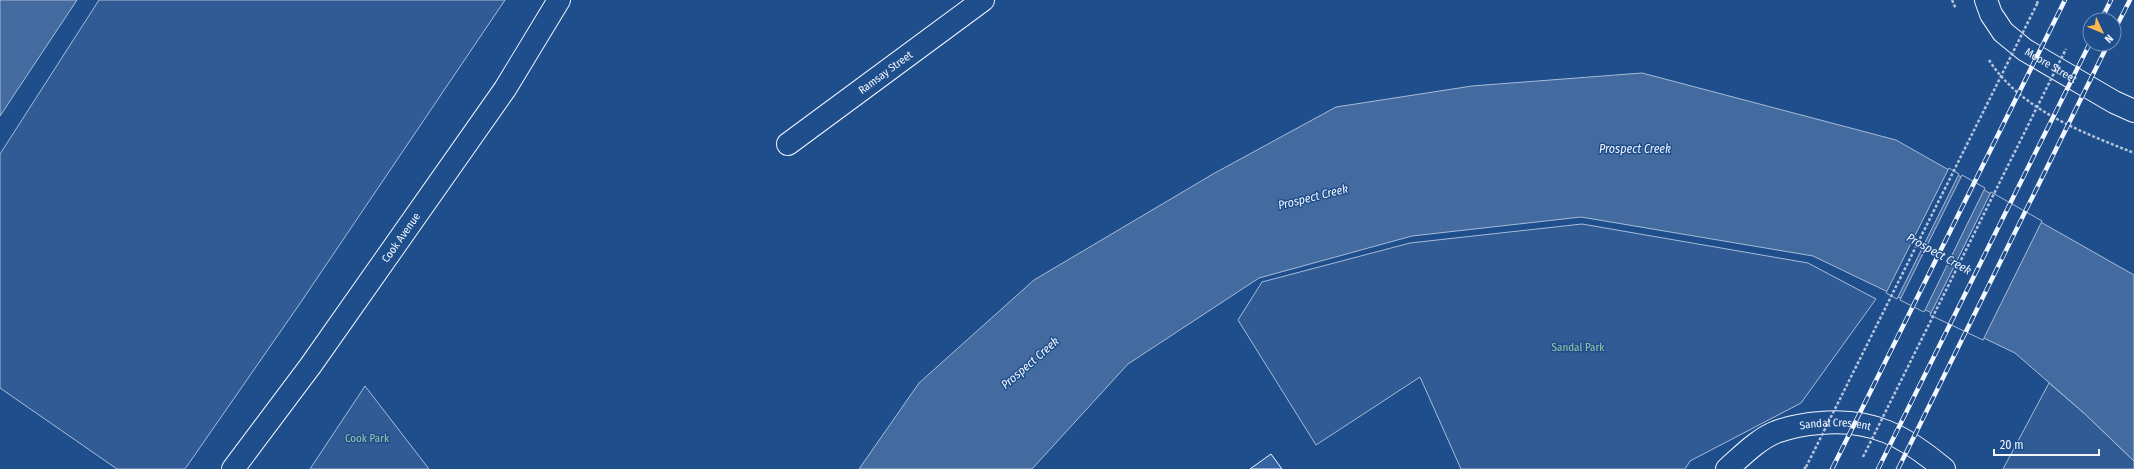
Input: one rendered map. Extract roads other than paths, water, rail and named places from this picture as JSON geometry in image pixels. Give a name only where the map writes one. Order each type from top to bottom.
[{"type":"street","name":"Cook Avenue","points":[[233,469],[311,365],[505,89],[559,0]]},
{"type":"street","name":"Ramsay Street","points":[[788,144],[984,0]]},
{"type":"street","name":"Moore Street","points":[[1986,0],[1991,14],[2003,32],[2025,50],[2114,102],[2134,111]]},
{"type":"street","name":"Sandal Crescent","points":[[1728,469],[1749,449],[1775,433],[1802,424],[1832,422],[1858,423],[1877,427],[1903,439],[1926,454],[1944,469]]},
{"type":"water","points":[[0,0],[77,0],[0,116]]},
{"type":"water","name":"Prospect Creek","points":[[1642,73],[1896,140],[2134,275],[2134,461],[2085,414],[2015,353],[1813,256],[1581,217],[1412,236],[1259,278],[1128,364],[1032,469],[859,469],[919,383],[1034,280],[1213,174],[1336,107],[1472,86]]},
{"type":"railway","points":[[1832,469],[2065,0]]},
{"type":"railway","points":[[2105,12],[2111,0]]},
{"type":"railway","points":[[2122,16],[2130,0]]},
{"type":"railway","points":[[1878,469],[2086,52]]},
{"type":"railway","points":[[1898,469],[2104,52]]},
{"type":"park label","name":"Sandal Park","points":[[1578,347]]},
{"type":"park label","name":"Cook Park","points":[[367,438]]}]
